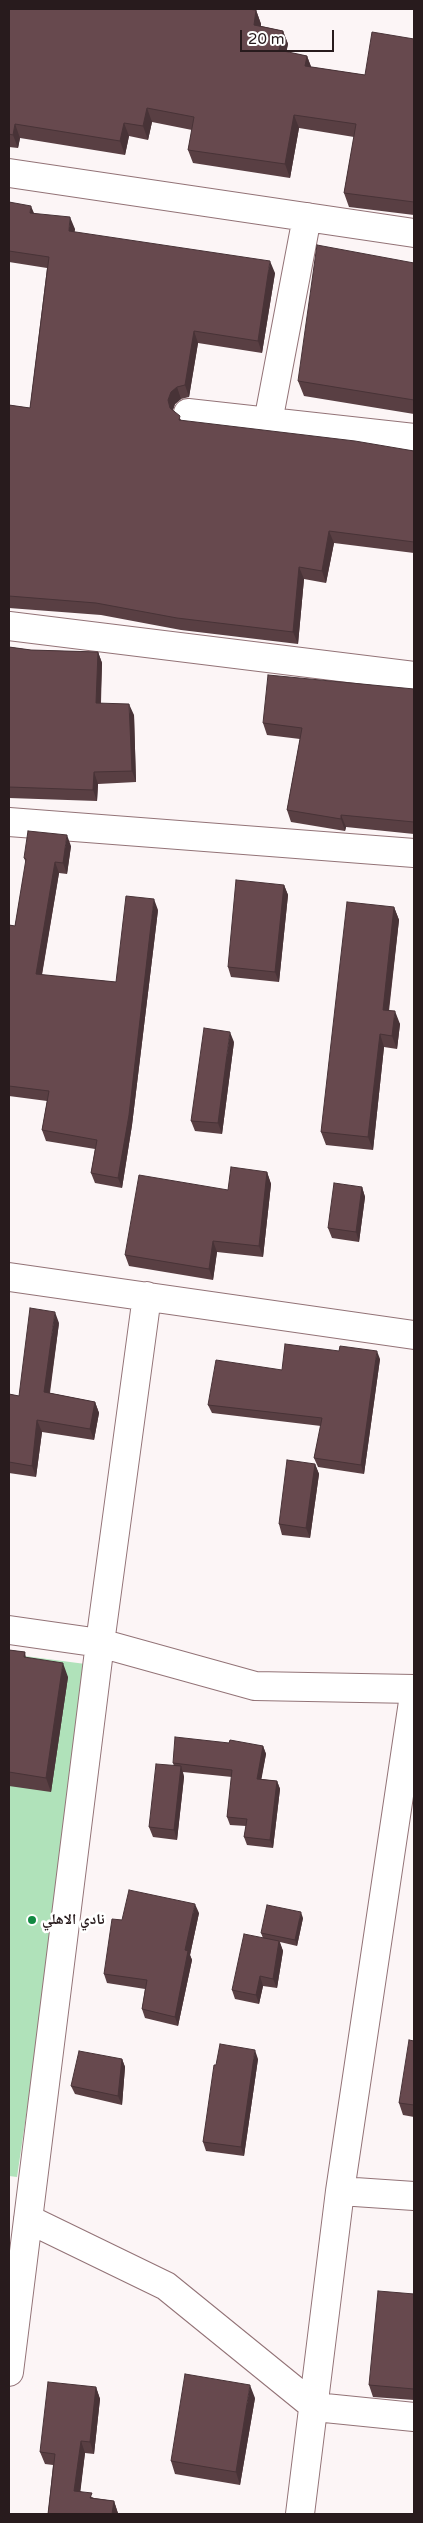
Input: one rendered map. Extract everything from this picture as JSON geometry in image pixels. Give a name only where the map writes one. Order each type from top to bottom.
[{"type":"street","points":[[9,173],[414,233]]},
{"type":"street","points":[[268,422],[307,217]]},
{"type":"street","points":[[188,412],[414,438]]},
{"type":"street","points":[[9,626],[414,676]]},
{"type":"street","points":[[9,822],[414,853]]},
{"type":"street","points":[[9,1277],[414,1336]]},
{"type":"street","points":[[9,2372],[23,2202],[147,1296]]},
{"type":"street","points":[[9,1630],[100,1643],[255,1686],[414,1689]]},
{"type":"street","points":[[300,2514],[315,2407],[340,2191],[414,1695]]},
{"type":"street","points":[[340,2191],[414,2196]]},
{"type":"street","points":[[23,2202],[166,2286],[315,2407],[414,2418]]},
{"type":"green space","name":"نادي الاهلي","points":[[9,1654],[93,1665],[17,2177],[9,2176]]},
{"type":"building","points":[[9,9],[256,10],[254,25],[283,31],[279,50],[307,56],[305,66],[365,75],[372,32],[414,39],[414,202],[344,193],[356,124],[294,115],[285,164],[188,150],[194,117],[147,108],[143,126],[124,123],[120,141],[15,124],[13,135],[9,134]]},
{"type":"building","points":[[9,202],[31,206],[30,213],[70,217],[69,231],[270,261],[258,341],[194,331],[185,385],[177,387],[171,392],[168,400],[170,408],[180,416],[179,420],[355,441],[414,451],[414,542],[329,531],[322,571],[299,567],[293,632],[177,618],[96,603],[9,596],[9,405],[30,408],[49,257],[9,251]]},
{"type":"building","points":[[317,245],[414,263],[414,400],[298,381]]},
{"type":"building","points":[[9,647],[31,650],[98,652],[96,703],[129,704],[132,771],[94,772],[93,790],[9,787]]},
{"type":"building","points":[[268,675],[414,689],[414,822],[341,815],[341,819],[287,810],[302,728],[263,723]]},
{"type":"building","points":[[28,831],[67,835],[63,863],[55,862],[36,974],[116,982],[126,896],[154,899],[129,1115],[118,1178],[91,1173],[97,1140],[42,1130],[49,1091],[9,1086],[9,925],[15,926],[26,859],[24,858]]},
{"type":"building","points":[[236,880],[284,885],[275,972],[228,967]]},
{"type":"building","points":[[347,902],[394,907],[383,1010],[395,1011],[392,1036],[380,1034],[368,1137],[321,1132]]},
{"type":"building","points":[[204,1028],[230,1032],[218,1123],[191,1121]]},
{"type":"building","points":[[231,1167],[267,1172],[259,1246],[213,1241],[209,1269],[125,1255],[139,1175],[228,1190]]},
{"type":"building","points":[[334,1183],[362,1187],[356,1232],[328,1228]]},
{"type":"building","points":[[30,1308],[55,1312],[44,1392],[95,1402],[90,1429],[37,1420],[32,1466],[9,1462],[9,1394],[19,1396]]},
{"type":"building","points":[[285,1344],[339,1351],[340,1346],[377,1351],[361,1465],[314,1458],[322,1418],[208,1405],[216,1360],[282,1370]]},
{"type":"building","points":[[287,1460],[315,1464],[306,1528],[279,1524]]},
{"type":"building","points":[[9,1650],[25,1652],[24,1657],[63,1663],[46,1778],[9,1772]]},
{"type":"building","points":[[175,1737],[229,1743],[230,1740],[263,1746],[257,1779],[277,1781],[270,1840],[244,1837],[247,1819],[227,1817],[232,1770],[173,1763]]},
{"type":"building","points":[[156,1764],[181,1766],[174,1830],[149,1827]]},
{"type":"building","points":[[129,1890],[195,1904],[185,1950],[188,1951],[175,2017],[142,2009],[147,1980],[104,1974],[112,1919],[122,1920]]},
{"type":"building","points":[[267,1905],[301,1912],[295,1940],[261,1933]]},
{"type":"building","points":[[244,1934],[279,1941],[273,1979],[260,1976],[256,1995],[232,1990]]},
{"type":"building","points":[[409,2040],[414,2041],[414,2105],[399,2103]]},
{"type":"building","points":[[220,2044],[255,2050],[241,2147],[203,2142],[214,2065],[216,2065]]},
{"type":"building","points":[[79,2051],[122,2059],[118,2096],[71,2086]]},
{"type":"building","points":[[378,2291],[414,2294],[414,2389],[369,2385]]},
{"type":"building","points":[[185,2374],[250,2385],[236,2472],[171,2461]]},
{"type":"building","points":[[48,2382],[96,2387],[90,2442],[81,2441],[74,2491],[92,2493],[90,2498],[114,2501],[112,2514],[48,2514],[55,2454],[40,2452]]},
{"type":"place","name":"نادي الاهلي","points":[[32,1920]]}]
